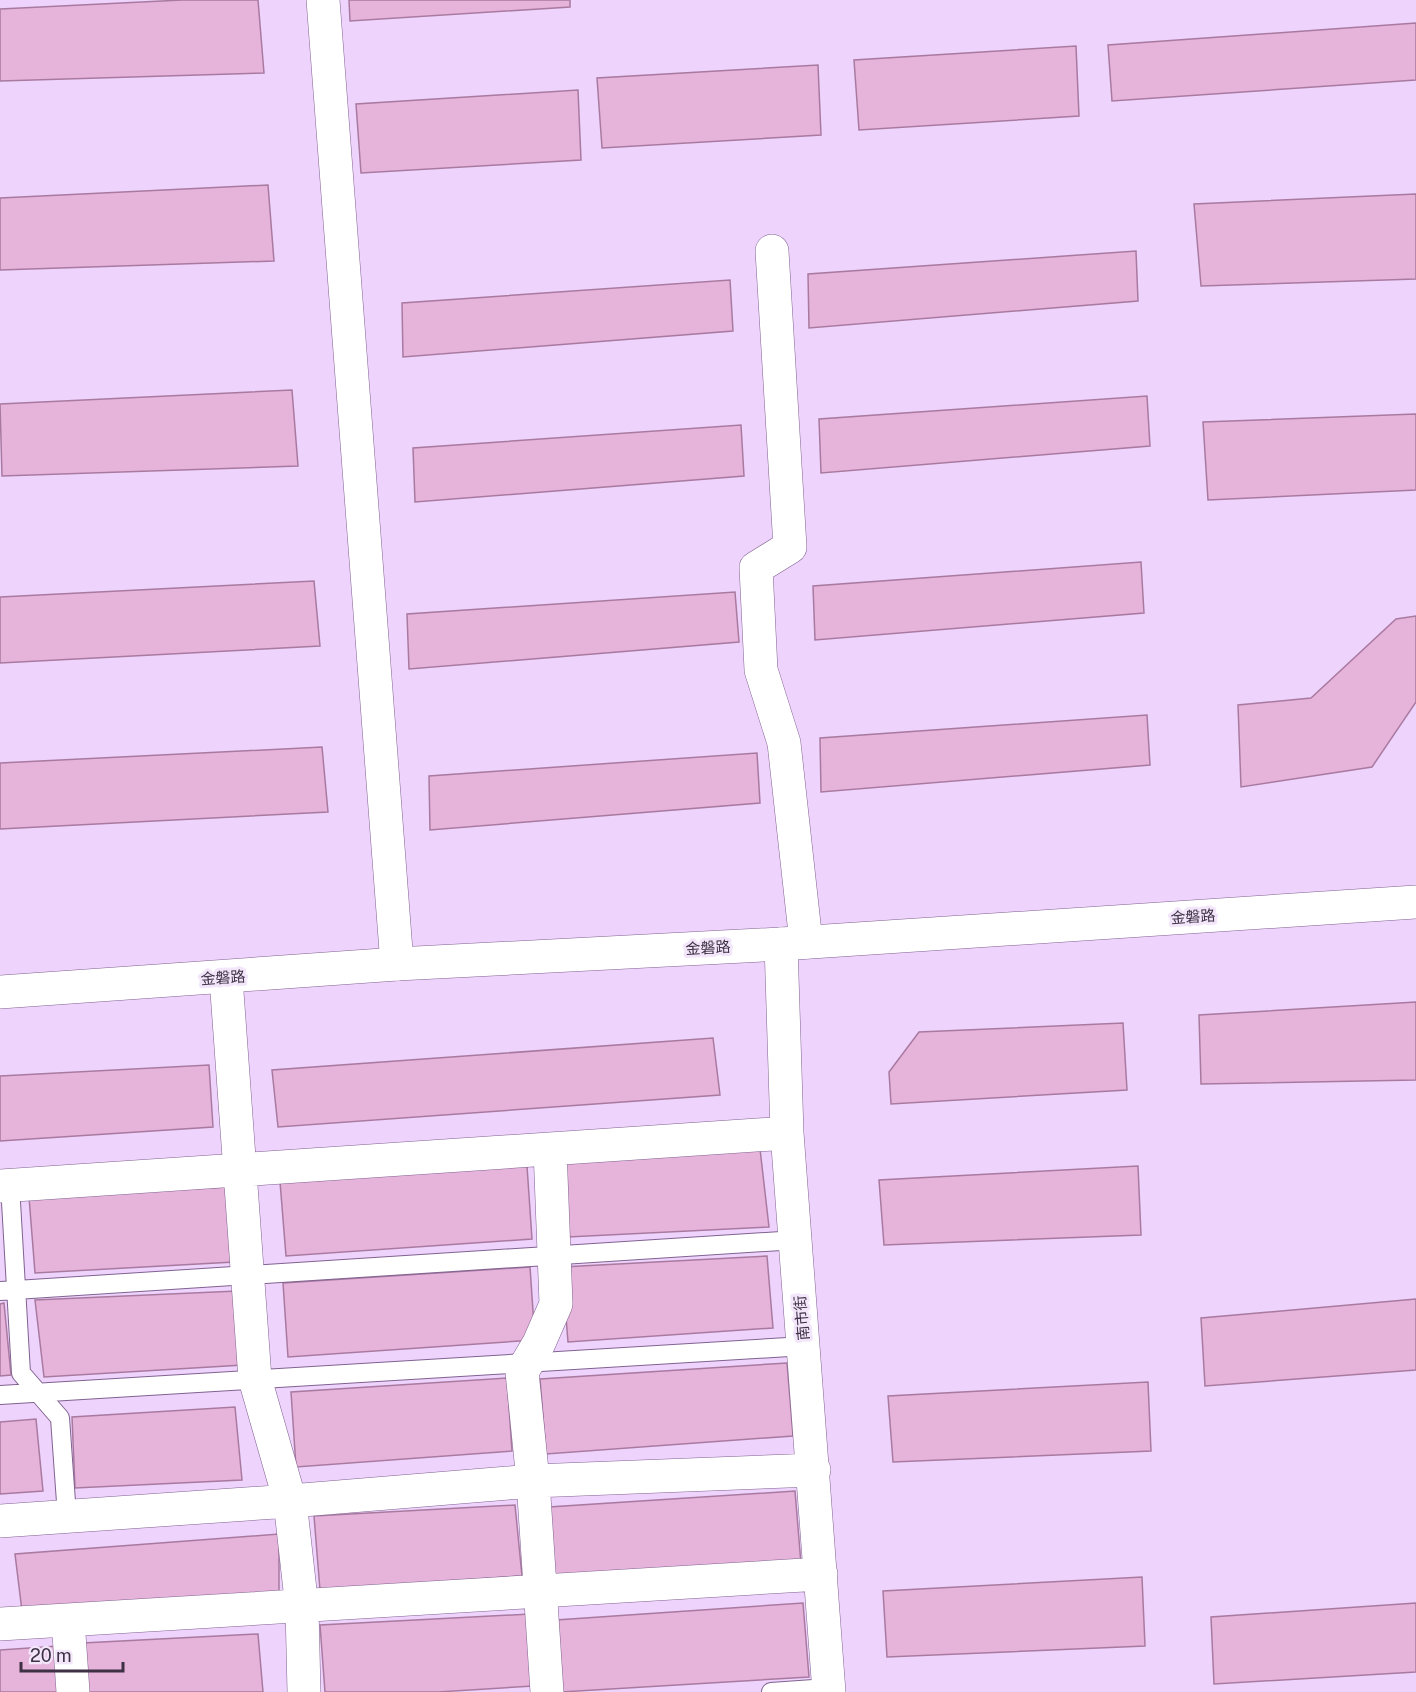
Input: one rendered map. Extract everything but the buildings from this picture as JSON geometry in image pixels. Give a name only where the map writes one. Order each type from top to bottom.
[{"type":"street","points":[[323,0],[396,964]]},
{"type":"street","name":"南市街","points":[[772,251],[790,547],[756,568],[760,670],[784,743],[793,943],[787,1133],[805,1346],[829,1690]]},
{"type":"street","name":"金磐路","points":[[0,992],[226,978],[396,964],[793,943],[1416,902]]},
{"type":"street","points":[[226,978],[255,1379],[290,1501],[302,1608],[304,1692]]},
{"type":"street","points":[[5,1186],[787,1133]]},
{"type":"street","points":[[547,1692],[533,1481],[522,1371],[556,1304],[550,1149]]},
{"type":"street","points":[[0,1521],[533,1481],[814,1470]]},
{"type":"street","points":[[0,1624],[302,1608],[821,1575]]},
{"type":"street","points":[[68,1620],[73,1692]]},
{"type":"lane","points":[[5,1186],[8,1290],[21,1373],[60,1418],[67,1516]]},
{"type":"lane","points":[[8,1290],[796,1240]]},
{"type":"lane","points":[[0,1395],[805,1346]]},
{"type":"lane","points":[[771,1692],[829,1690]]}]
